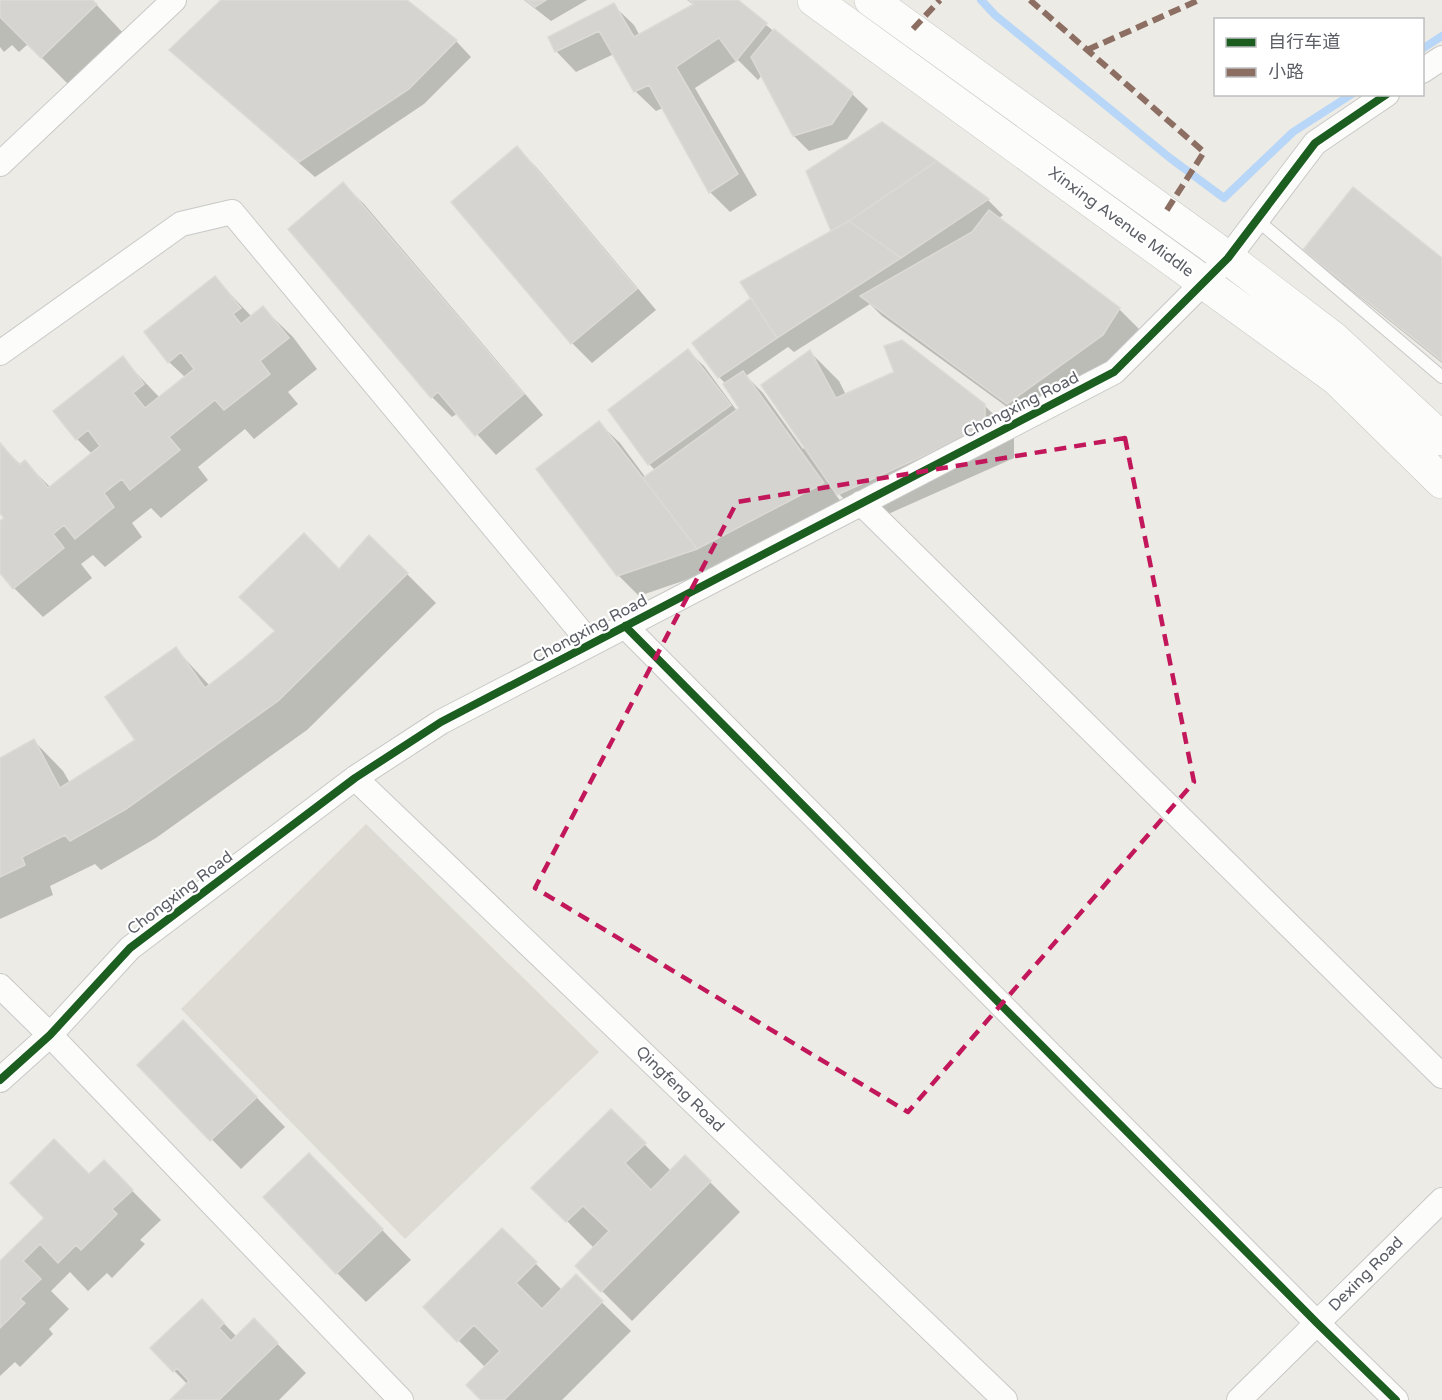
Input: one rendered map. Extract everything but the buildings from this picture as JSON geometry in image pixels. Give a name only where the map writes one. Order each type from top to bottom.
[{"type":"main road","name":"Xinxing Avenue Middle","points":[[814,0],[1337,379],[1442,482]]},
{"type":"main road","name":"Xinxing Avenue Middle","points":[[871,0],[1228,258],[1333,338],[1442,439]]},
{"type":"street","points":[[0,164],[174,0]]},
{"type":"street","points":[[887,0],[913,29]]},
{"type":"street","points":[[1424,70],[1442,58]]},
{"type":"street","name":"Chongxing Road","points":[[0,1080],[50,1035],[130,948],[355,778],[441,722],[1114,372],[1228,258],[1315,143],[1384,96]]},
{"type":"street","points":[[0,353],[181,224],[232,212],[591,644]]},
{"type":"street","points":[[861,503],[1442,1076]]},
{"type":"street","points":[[625,626],[1396,1400]]},
{"type":"street","name":"Qingfeng Road","points":[[355,778],[1005,1400]]},
{"type":"street","points":[[0,986],[50,1035],[400,1400]]},
{"type":"street","name":"Dexing Road","points":[[1239,1400],[1442,1200]]},
{"type":"lane","points":[[1256,219],[1442,377]]},
{"type":"highlighted area","points":[[1125,438],[1194,782],[908,1112],[535,888],[737,502]]},
{"type":"shaded area","points":[[366,824],[599,1052],[405,1239],[181,1009]]},
{"type":"waterway","points":[[981,0],[995,15],[1170,158],[1224,198],[1293,132],[1349,96]]},
{"type":"waterway","points":[[1424,48],[1442,36]]},
{"type":"marked path","points":[[913,29],[940,0]]},
{"type":"marked path","points":[[1030,0],[1204,152],[1165,213]]},
{"type":"marked path","points":[[1087,50],[1199,0]]},
{"type":"cycle path","points":[[0,1080],[50,1035],[130,948],[355,778],[441,722],[1114,372],[1228,258],[1315,143],[1384,96]]},
{"type":"cycle path","points":[[625,626],[1396,1400]]}]
